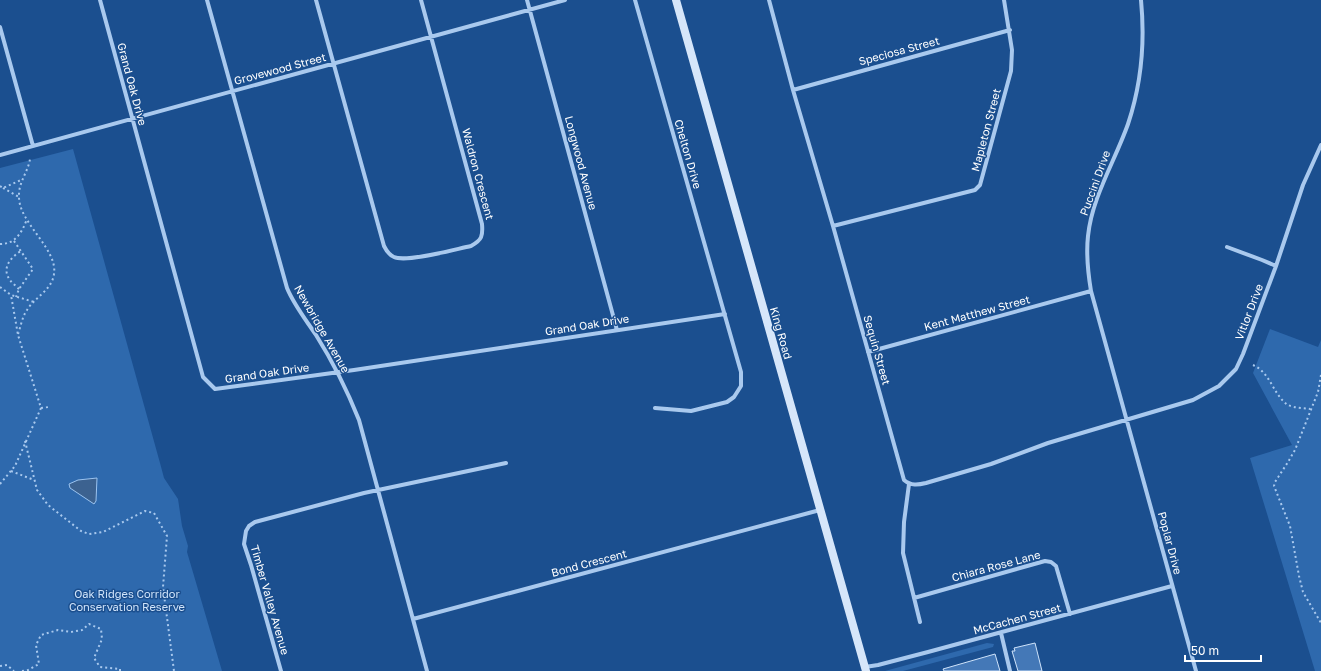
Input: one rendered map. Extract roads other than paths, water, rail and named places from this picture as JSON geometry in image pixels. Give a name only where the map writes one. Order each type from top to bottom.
[{"type":"main road","name":"King Road","points":[[676,0],[866,669]]},
{"type":"street","name":"Grand Oak Drive","points":[[100,0],[203,377],[215,389],[725,314]]},
{"type":"street","name":"Newbridge Avenue","points":[[207,0],[287,288],[345,386],[359,420],[413,619]]},
{"type":"street","points":[[316,0],[334,64]]},
{"type":"street","points":[[421,0],[431,36]]},
{"type":"street","name":"Longwood Avenue","points":[[527,0],[617,330]]},
{"type":"street","name":"Grovewood Street","points":[[0,155],[565,0]]},
{"type":"street","name":"Chelton Drive","points":[[634,0],[742,372],[741,386],[738,392],[727,402],[691,411],[655,408]]},
{"type":"street","name":"Sequin Street","points":[[769,0],[793,90],[833,226],[904,480],[909,484]]},
{"type":"street","name":"Mapleton Street","points":[[833,226],[975,190],[980,185],[1011,72],[1012,50],[1004,0]]},
{"type":"street","name":"Puccini Drive","points":[[1126,420],[1091,291],[1087,258],[1088,236],[1092,214],[1128,122],[1138,85],[1142,57],[1141,0]]},
{"type":"street","points":[[0,27],[33,146]]},
{"type":"street","name":"Speciosa Street","points":[[793,90],[1010,30]]},
{"type":"street","name":"Waldron Crescent","points":[[334,64],[384,246],[390,255],[400,259],[424,256],[471,246],[482,238],[482,224],[431,36]]},
{"type":"street","name":"Vitlor Drive","points":[[1126,420],[1193,400],[1219,386],[1236,369],[1276,266],[1303,185],[1321,145]]},
{"type":"street","points":[[1227,247],[1276,266]]},
{"type":"street","name":"Kent Matthew Street","points":[[868,352],[1091,291]]},
{"type":"street","points":[[920,622],[903,554],[904,522],[909,484],[926,484],[991,464],[1048,443],[1126,420]]},
{"type":"street","name":"Poplar Drive","points":[[1126,420],[1196,671]]},
{"type":"street","name":"Timber Valley Avenue","points":[[281,671],[244,544],[246,531],[249,526],[255,522],[378,490],[506,463]]},
{"type":"street","name":"Bond Crescent","points":[[413,619],[820,510]]},
{"type":"street","name":"Chiara Rose Lane","points":[[914,598],[1045,561],[1051,562],[1056,566],[1070,614]]},
{"type":"street","name":"McCachen Street","points":[[866,669],[1172,586]]},
{"type":"street","points":[[413,619],[427,671]]},
{"type":"street","points":[[1001,633],[1010,671]]},
{"type":"park label","name":"Oak Ridges Corridor Conservation Reserve","points":[[127,600]]}]
